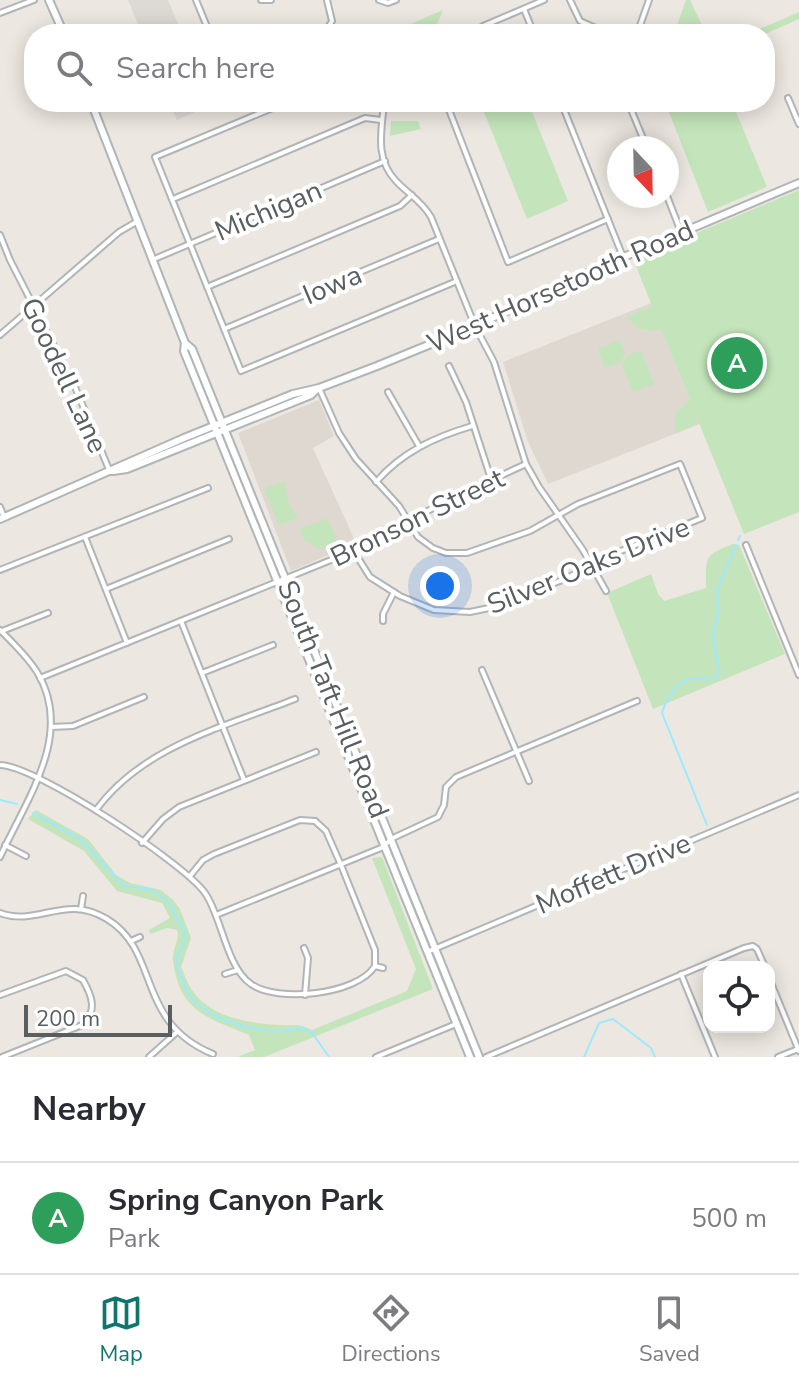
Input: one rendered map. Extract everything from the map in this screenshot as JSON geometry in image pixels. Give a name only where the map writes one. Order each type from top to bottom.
[{"type":"main road","points":[[49,0],[60,24]]},
{"type":"main road","name":"South Taft Hill Road","points":[[95,112],[185,343],[192,349],[224,426],[479,1057]]},
{"type":"main road","name":"West Horsetooth Road","points":[[2,518],[110,472],[124,463],[216,430],[305,390],[319,388],[475,326],[623,257],[799,183]]},
{"type":"main road","name":"South Taft Hill Road","points":[[185,343],[184,351],[470,1057]]},
{"type":"street","points":[[0,13],[34,0]]},
{"type":"street","points":[[196,0],[206,24]]},
{"type":"street","points":[[261,0],[271,0]]},
{"type":"street","points":[[327,0],[330,24]]},
{"type":"street","points":[[379,0],[388,3],[396,0]]},
{"type":"street","points":[[488,24],[544,0]]},
{"type":"street","points":[[570,0],[580,21],[587,24]]},
{"type":"street","points":[[641,24],[649,0]]},
{"type":"street","points":[[524,9],[530,24]]},
{"type":"street","points":[[788,98],[799,124]]},
{"type":"street","points":[[263,112],[155,157],[241,371],[457,281]]},
{"type":"street","points":[[382,112],[380,141],[385,161],[395,180],[427,211],[498,373],[526,464],[593,565],[606,591]]},
{"type":"street","points":[[450,112],[508,262],[608,219]]},
{"type":"street","points":[[565,112],[623,257]]},
{"type":"street","points":[[632,112],[642,136]]},
{"type":"street","points":[[172,199],[365,118],[381,120]]},
{"type":"street","name":"Michigan","points":[[152,260],[385,161]]},
{"type":"street","points":[[207,287],[400,206],[412,195]]},
{"type":"street","points":[[672,208],[681,232]]},
{"type":"street","points":[[0,335],[119,232],[138,221]]},
{"type":"street","name":"Goodell Lane","points":[[0,235],[75,387],[110,472]]},
{"type":"street","name":"Iowa","points":[[224,329],[439,239]]},
{"type":"street","points":[[449,366],[466,402],[491,479]]},
{"type":"street","points":[[319,388],[347,446],[394,500],[418,537],[428,546],[446,553],[460,554],[530,531],[557,514]]},
{"type":"street","points":[[388,392],[419,446]]},
{"type":"street","points":[[376,482],[419,446],[473,425]]},
{"type":"street","name":"Bronson Street","points":[[40,678],[353,550],[526,464]]},
{"type":"street","name":"Silver Oaks Drive","points":[[353,550],[370,577],[416,604],[434,610],[470,612],[541,588],[606,557],[702,518],[680,464],[557,514]]},
{"type":"street","points":[[0,570],[208,488]]},
{"type":"street","points":[[0,507],[2,518]]},
{"type":"street","points":[[85,537],[127,643]]},
{"type":"street","points":[[106,589],[229,539]]},
{"type":"street","points":[[746,545],[799,675]]},
{"type":"street","points":[[383,621],[383,614],[394,592]]},
{"type":"street","points":[[0,857],[45,764],[51,727],[49,703],[40,678],[28,660],[0,631],[48,613]]},
{"type":"street","points":[[181,621],[244,780]]},
{"type":"street","points":[[202,673],[273,645]]},
{"type":"street","points":[[482,670],[529,781]]},
{"type":"street","points":[[51,727],[73,726],[144,697]]},
{"type":"street","points":[[96,810],[121,780],[161,752],[295,699]]},
{"type":"street","points":[[216,915],[384,846],[438,817],[443,810],[446,787],[452,779],[637,701]]},
{"type":"street","points":[[142,843],[163,819],[179,807],[316,752]]},
{"type":"street","points":[[0,765],[19,768],[96,810],[189,877],[207,896],[238,970],[257,989],[321,994],[364,977],[375,966],[375,950],[341,865],[326,831],[315,821],[300,820],[214,854],[203,860],[189,877]]},
{"type":"street","name":"Moffett Drive","points":[[427,952],[799,795]]},
{"type":"street","points":[[315,821],[318,814]]},
{"type":"street","points":[[5,845],[26,856]]},
{"type":"street","points":[[81,909],[83,896]]},
{"type":"street","points":[[0,913],[26,917],[54,909],[81,909],[104,917],[131,941],[157,1005],[178,1032],[213,1054]]},
{"type":"street","points":[[131,941],[140,937]]},
{"type":"street","points":[[713,961],[747,947],[757,949],[762,961]]},
{"type":"street","points":[[304,948],[308,958],[305,995]]},
{"type":"street","points":[[486,1057],[703,965]]},
{"type":"street","points":[[375,966],[383,968]]},
{"type":"street","points":[[225,974],[238,970]]},
{"type":"street","points":[[0,995],[56,973],[71,972],[85,984],[92,1001],[92,1015],[82,1025],[1,1055]]},
{"type":"street","points":[[681,974],[715,1057]]},
{"type":"street","points":[[775,992],[799,1050],[778,1057]]},
{"type":"street","points":[[92,1015],[98,1017]]},
{"type":"street","points":[[376,1057],[456,1024]]},
{"type":"street","points":[[149,1057],[178,1032]]},
{"type":"shaded area","points":[[128,0],[168,0],[178,24],[138,24]]},
{"type":"shaded area","points":[[173,112],[195,112],[177,120]]},
{"type":"shaded area","points":[[651,303],[700,424],[548,484],[528,442],[503,362]]},
{"type":"shaded area","points":[[319,400],[334,436],[313,448],[356,543],[291,571],[238,433]]},
{"type":"green space","points":[[686,0],[690,0],[701,24],[678,24]]},
{"type":"green space","points":[[443,10],[437,24],[410,24]]},
{"type":"green space","points":[[799,12],[799,19],[775,30],[775,24],[771,24]]},
{"type":"green space","points":[[484,112],[532,112],[568,201],[527,219]]},
{"type":"green space","points":[[669,112],[736,112],[767,187],[708,212]]},
{"type":"green space","points":[[391,121],[418,121],[421,129],[390,136]]},
{"type":"green space","points":[[799,190],[799,512],[744,534],[693,408],[698,424],[675,433],[675,414],[690,399],[661,329],[642,329],[627,316],[652,306],[636,266],[639,257]]},
{"type":"green space","points":[[620,340],[625,354],[620,363],[605,368],[598,349]]},
{"type":"green space","points":[[641,350],[654,384],[633,392],[622,365],[628,355]]},
{"type":"green space","points":[[284,481],[287,501],[298,518],[279,525],[264,489]]},
{"type":"green space","points":[[327,518],[338,541],[320,549],[305,541],[300,529]]},
{"type":"green space","points":[[733,544],[739,545],[785,654],[653,709],[607,593],[651,574],[664,601],[706,588],[708,559],[716,551]]},
{"type":"green space","points":[[36,810],[88,839],[116,875],[130,883],[161,890],[173,900],[180,909],[191,938],[181,967],[200,1000],[221,1013],[245,1021],[301,1026],[312,1030],[407,991],[416,969],[372,858],[382,857],[433,989],[264,1057],[237,1057],[255,1050],[249,1035],[198,1011],[182,991],[173,960],[177,930],[167,928],[150,934],[149,930],[170,918],[162,903],[117,891],[84,851],[28,819]]},
{"type":"waterway","points":[[738,540],[740,536]]},
{"type":"waterway","points":[[707,825],[662,713],[678,685],[691,679],[711,678],[719,674],[713,635],[718,611],[717,590],[736,545]]},
{"type":"waterway","points":[[0,800],[17,804]]},
{"type":"waterway","points":[[33,813],[80,839],[124,886],[151,890],[168,901],[184,931],[185,941],[177,957],[178,970],[191,999],[214,1016],[245,1027],[275,1032],[302,1028],[313,1034],[329,1057]]},
{"type":"waterway","points":[[584,1057],[599,1023],[613,1019],[651,1048],[655,1057]]},
{"type":"place","name":"Spring Canyon Park","points":[[737,363]]}]
